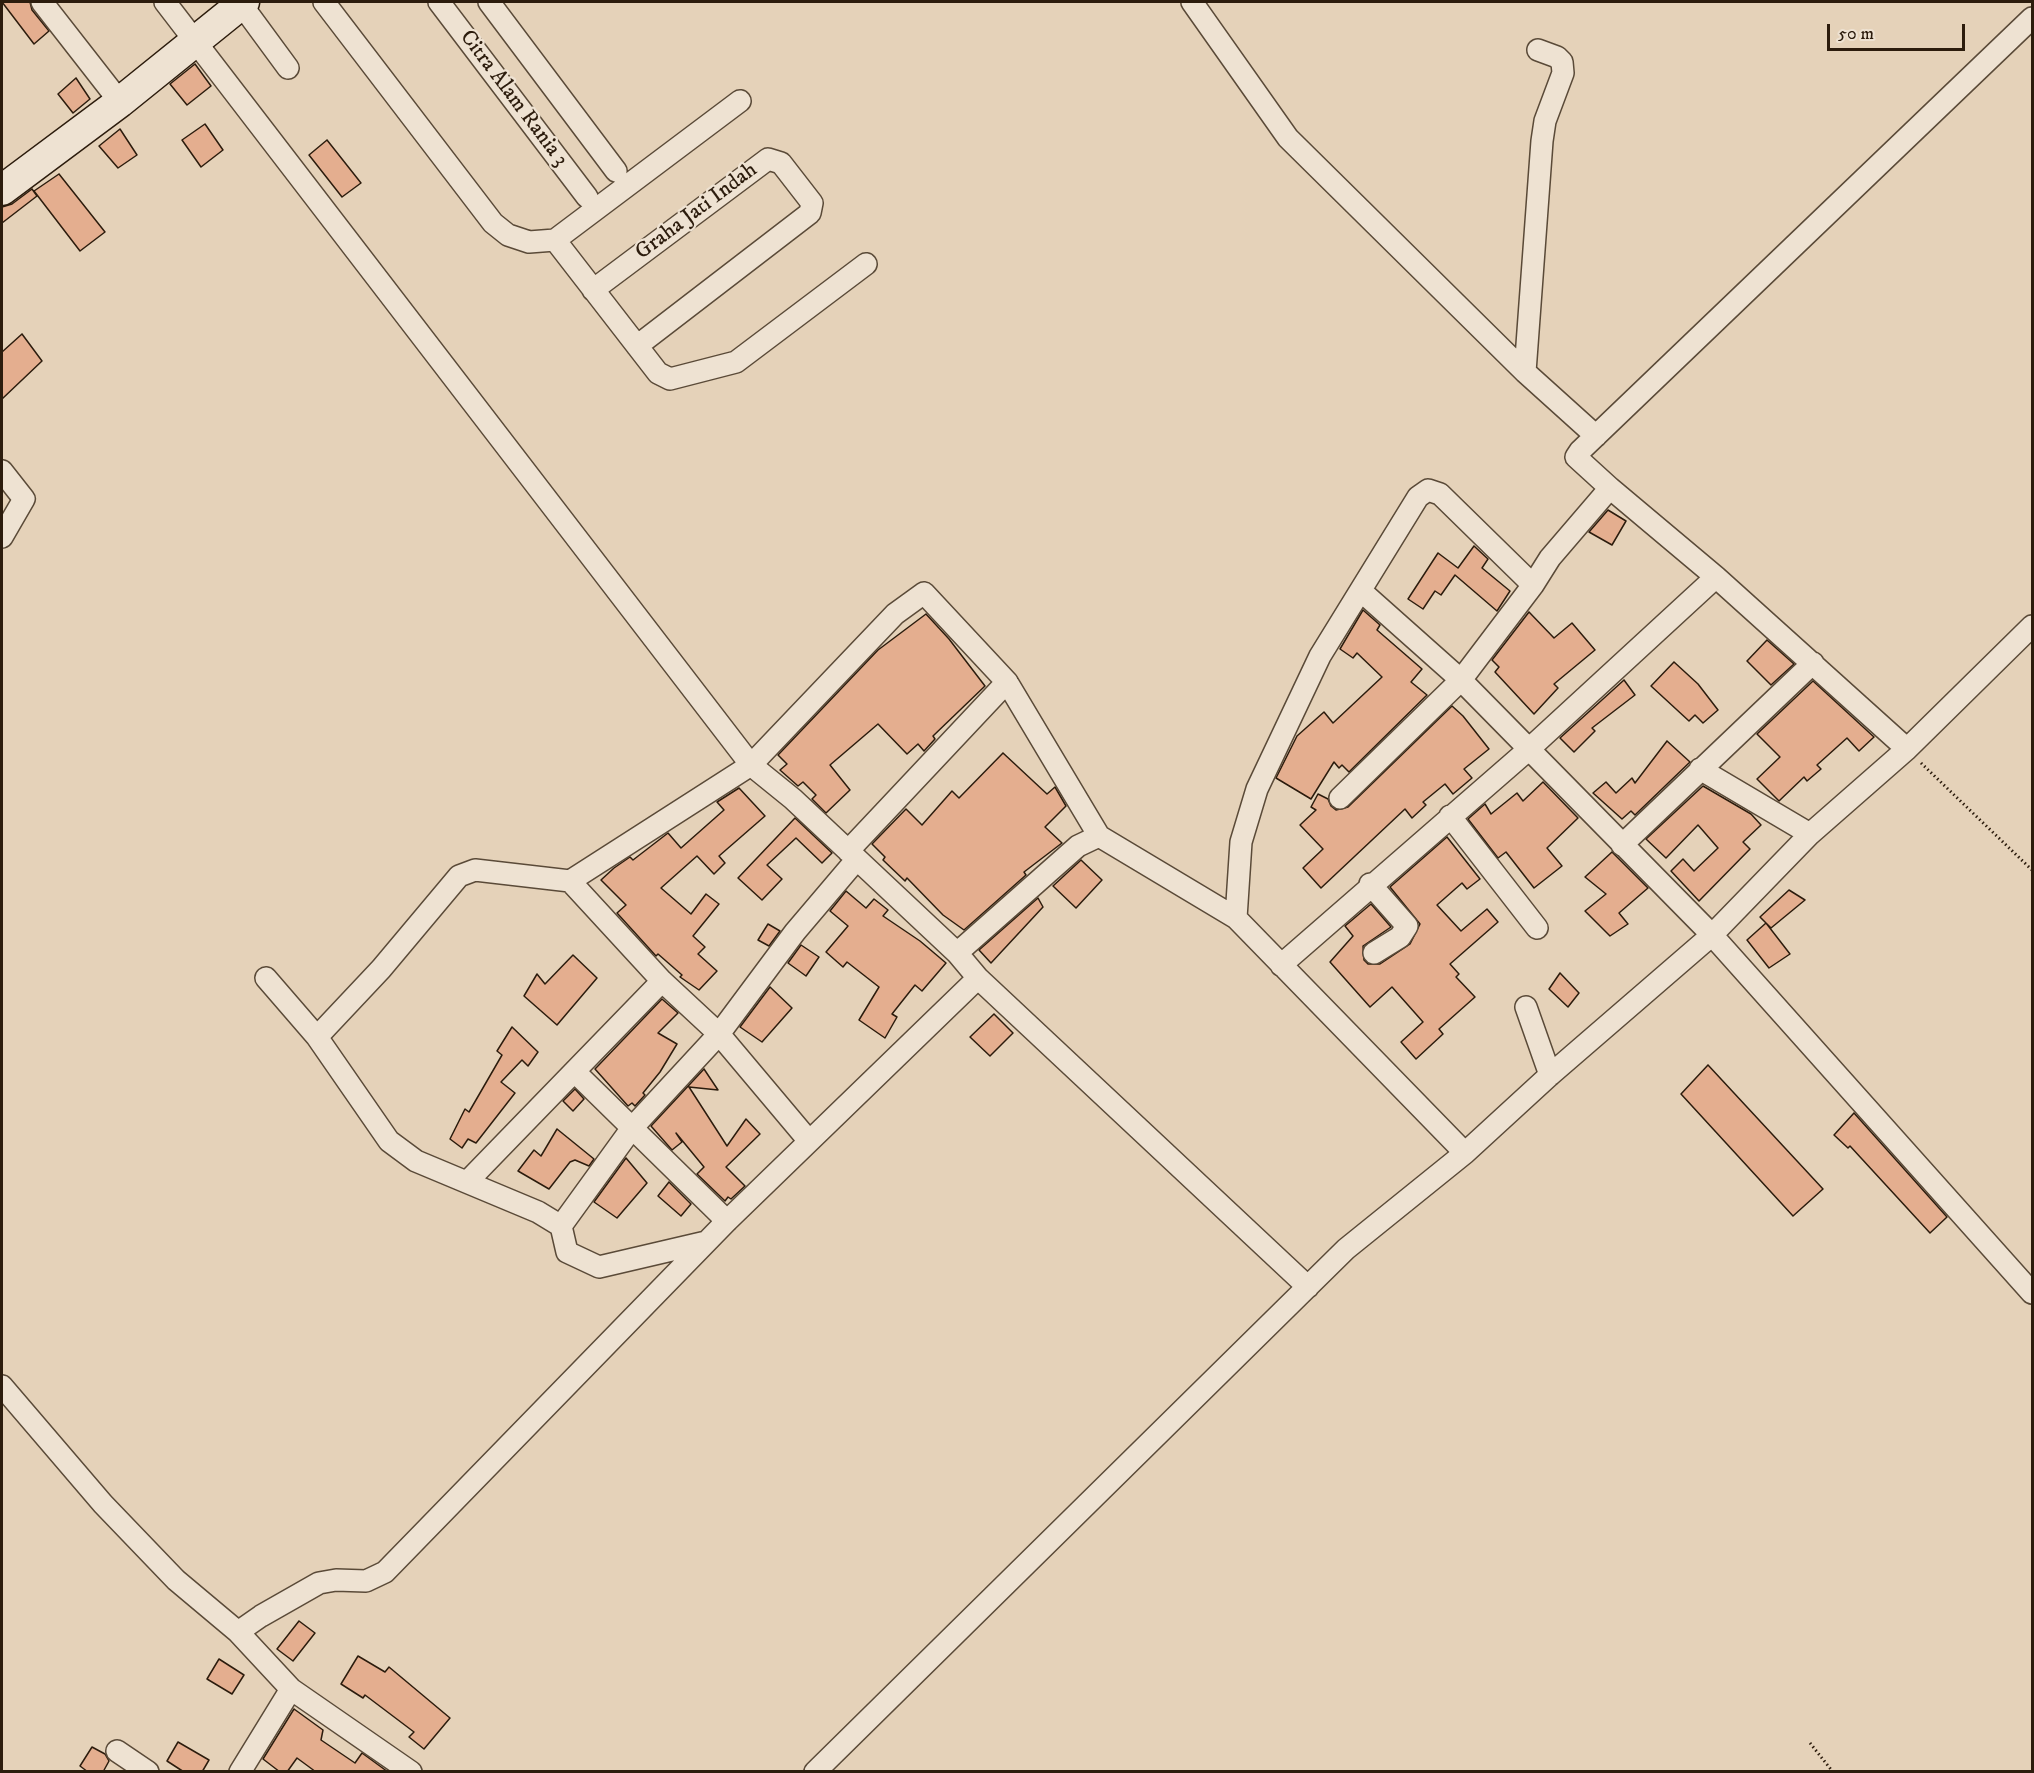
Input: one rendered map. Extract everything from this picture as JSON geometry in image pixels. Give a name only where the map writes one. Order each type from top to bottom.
[{"type":"street","points":[[42,2],[120,102]]},
{"type":"street","points":[[165,2],[618,595],[751,765],[793,799],[853,855],[957,953],[978,978],[1308,1287]]},
{"type":"street","points":[[324,2],[493,222],[508,236],[529,242],[555,240],[740,100]]},
{"type":"street","name":"Citra Alam Rania 3","points":[[439,2],[587,198]]},
{"type":"street","name":"Citra Alam Rania 3","points":[[489,2],[616,171]]},
{"type":"street","points":[[1192,2],[1288,138],[1525,372],[1596,436]]},
{"type":"street","points":[[2,190],[120,102],[242,3],[288,68]]},
{"type":"street","points":[[1907,749],[1716,577],[1576,457],[2032,18]]},
{"type":"street","points":[[1525,372],[1542,141],[1545,121],[1563,73],[1562,62],[1557,57],[1538,50]]},
{"type":"street","name":"Graha Jati Indah","points":[[593,290],[768,159],[777,160],[812,202],[810,213],[637,346]]},
{"type":"street","points":[[555,240],[658,374],[670,379],[736,362],[866,264]]},
{"type":"street","points":[[2,471],[24,499],[2,537]]},
{"type":"street","points":[[1340,798],[1461,680],[1533,585],[1550,558],[1610,488]]},
{"type":"street","points":[[1236,918],[1240,842],[1257,789],[1320,656],[1418,497],[1428,490],[1440,494],[1533,585]]},
{"type":"street","points":[[1281,965],[1370,884],[1528,750],[1716,577]]},
{"type":"street","points":[[1360,591],[1461,680],[1712,935],[2032,1293]]},
{"type":"street","points":[[317,1036],[381,969],[459,876],[475,870],[570,881],[751,765],[896,614],[924,593],[1007,682],[1099,836],[1236,918],[1465,1153]]},
{"type":"street","points":[[815,1772],[1346,1249],[1465,1153],[1550,1075],[1712,935],[1810,834],[1907,749],[2032,626]]},
{"type":"street","points":[[1622,845],[1813,663]]},
{"type":"street","points":[[561,1226],[632,1128],[719,1034],[853,855],[1007,682]]},
{"type":"street","points":[[1700,769],[1810,834]]},
{"type":"street","points":[[1450,816],[1537,928]]},
{"type":"street","points":[[957,953],[1078,846],[1099,836]]},
{"type":"street","points":[[570,881],[662,981],[719,1034],[809,1141]]},
{"type":"street","points":[[1370,884],[1407,926],[1400,937],[1374,953]]},
{"type":"street","points":[[266,978],[317,1036],[389,1141],[416,1161],[538,1212],[561,1226],[567,1252],[599,1267],[706,1242]]},
{"type":"street","points":[[238,1632],[319,1583],[336,1580],[366,1581],[385,1572],[706,1242],[978,978]]},
{"type":"street","points":[[468,1181],[662,981]]},
{"type":"street","points":[[1526,1007],[1550,1075]]},
{"type":"street","points":[[575,1072],[727,1221]]},
{"type":"street","points":[[2,1386],[103,1504],[176,1580],[238,1632],[291,1689],[411,1772]]},
{"type":"street","points":[[240,1772],[291,1689]]},
{"type":"street","points":[[117,1751],[148,1772]]},
{"type":"path","points":[[1907,749],[2032,870]]},
{"type":"path","points":[[1810,1743],[1833,1772]]},
{"type":"building","points":[[2,2],[30,2],[32,10],[49,31],[34,44]]},
{"type":"building","points":[[195,64],[211,86],[187,105],[170,84]]},
{"type":"building","points":[[76,78],[90,99],[73,113],[58,94]]},
{"type":"building","points":[[205,124],[223,150],[201,167],[182,140]]},
{"type":"building","points":[[120,129],[137,155],[118,168],[99,146]]},
{"type":"building","points":[[327,140],[361,183],[342,197],[309,155]]},
{"type":"building","points":[[59,174],[105,232],[80,251],[34,191]]},
{"type":"building","points":[[32,189],[37,196],[2,223],[2,207],[12,204]]},
{"type":"building","points":[[22,334],[42,361],[2,399],[2,352]]},
{"type":"building","points":[[1608,510],[1626,521],[1612,545],[1589,532]]},
{"type":"building","points":[[1474,546],[1488,559],[1482,568],[1510,591],[1497,611],[1455,575],[1441,595],[1435,591],[1423,609],[1408,599],[1438,553],[1458,568]]},
{"type":"building","points":[[1363,610],[1380,625],[1377,630],[1422,669],[1411,682],[1427,695],[1349,772],[1342,765],[1339,768],[1334,762],[1311,799],[1276,778],[1297,736],[1324,712],[1333,723],[1382,677],[1357,653],[1353,658],[1340,649]]},
{"type":"building","points":[[1529,612],[1554,638],[1572,623],[1595,650],[1554,684],[1558,688],[1534,714],[1495,672],[1499,667],[1492,660]]},
{"type":"building","points":[[926,614],[949,639],[985,686],[933,736],[935,739],[924,751],[918,744],[907,754],[878,724],[830,765],[850,790],[826,813],[812,799],[816,795],[803,782],[798,786],[780,770],[787,764],[778,755],[878,650]]},
{"type":"building","points":[[1767,640],[1794,664],[1771,685],[1747,661]]},
{"type":"building","points":[[1674,662],[1698,684],[1718,710],[1703,723],[1695,715],[1689,721],[1651,686]]},
{"type":"building","points":[[1624,680],[1635,695],[1592,728],[1595,731],[1574,752],[1560,738]]},
{"type":"building","points":[[1813,681],[1874,737],[1859,751],[1847,738],[1817,765],[1821,769],[1807,781],[1804,777],[1779,801],[1757,779],[1780,757],[1757,734]]},
{"type":"building","points":[[1452,706],[1463,716],[1489,749],[1464,769],[1472,778],[1453,794],[1445,784],[1423,802],[1426,805],[1412,818],[1405,809],[1321,888],[1303,868],[1323,849],[1300,825],[1316,810],[1311,807],[1318,794],[1328,799],[1336,810],[1348,807]]},
{"type":"building","points":[[1667,741],[1690,762],[1635,815],[1631,811],[1622,819],[1593,793],[1606,782],[1616,793],[1632,778],[1635,783]]},
{"type":"building","points":[[1003,753],[1047,794],[1055,787],[1066,806],[1045,827],[1062,843],[1024,872],[1026,875],[964,930],[943,915],[907,878],[905,881],[883,860],[885,857],[872,844],[906,809],[922,825],[952,791],[959,798]]},
{"type":"building","points":[[1543,782],[1578,818],[1547,848],[1562,866],[1534,888],[1506,852],[1498,858],[1468,819],[1485,804],[1491,814],[1517,793],[1523,801]]},
{"type":"building","points":[[1703,786],[1751,814],[1761,825],[1743,842],[1750,849],[1699,901],[1671,871],[1683,859],[1694,871],[1718,848],[1698,825],[1666,858],[1646,839]]},
{"type":"building","points":[[739,788],[765,816],[719,856],[725,863],[714,874],[697,856],[661,888],[691,914],[706,894],[719,904],[693,936],[705,947],[698,954],[717,971],[699,990],[680,977],[682,975],[658,954],[656,956],[617,913],[626,905],[601,880],[614,868],[630,857],[633,860],[668,833],[681,848],[724,810],[717,802]]},
{"type":"building","points":[[795,818],[832,853],[822,863],[796,838],[767,865],[782,879],[762,900],[738,878]]},
{"type":"building","points":[[1447,837],[1480,879],[1467,889],[1462,883],[1437,905],[1461,931],[1487,909],[1498,922],[1450,964],[1459,974],[1456,977],[1475,997],[1439,1029],[1443,1034],[1416,1059],[1401,1042],[1423,1022],[1392,987],[1370,1007],[1330,962],[1353,936],[1345,926],[1371,904],[1391,927],[1363,946],[1364,960],[1368,964],[1380,964],[1410,944],[1420,924],[1390,887]]},
{"type":"building","points":[[1612,852],[1648,888],[1619,913],[1628,924],[1610,936],[1585,911],[1606,894],[1585,877]]},
{"type":"building","points":[[1081,860],[1102,880],[1076,908],[1053,886]]},
{"type":"building","points":[[1789,890],[1805,900],[1771,928],[1760,917]]},
{"type":"building","points":[[846,891],[866,908],[874,899],[888,910],[883,916],[920,941],[946,963],[922,991],[915,985],[892,1014],[897,1017],[885,1038],[859,1020],[879,987],[847,962],[843,967],[826,952],[848,926],[830,911]]},
{"type":"building","points":[[1038,898],[1043,907],[991,963],[979,950]]},
{"type":"building","points":[[1766,923],[1790,954],[1769,968],[1747,940]]},
{"type":"building","points":[[768,924],[780,931],[769,946],[758,940]]},
{"type":"building","points":[[801,945],[819,957],[806,976],[788,963]]},
{"type":"building","points":[[573,955],[597,978],[557,1025],[524,996],[537,974],[545,984]]},
{"type":"building","points":[[1560,973],[1579,993],[1568,1007],[1549,989]]},
{"type":"building","points":[[770,987],[792,1008],[762,1042],[740,1027]]},
{"type":"building","points":[[662,999],[678,1013],[658,1033],[677,1044],[660,1072],[643,1093],[645,1095],[635,1106],[632,1103],[628,1106],[595,1069]]},
{"type":"building","points":[[994,1014],[1013,1033],[990,1056],[970,1037]]},
{"type":"building","points":[[512,1027],[538,1052],[528,1066],[522,1060],[501,1082],[515,1093],[476,1143],[468,1139],[462,1148],[450,1139],[465,1109],[469,1112],[502,1055],[497,1051]]},
{"type":"building","points":[[1708,1065],[1823,1189],[1793,1216],[1681,1094]]},
{"type":"building","points":[[704,1069],[718,1090],[689,1087],[727,1146],[746,1119],[760,1134],[726,1167],[745,1186],[731,1199],[728,1197],[725,1201],[697,1174],[704,1167],[676,1133],[682,1142],[672,1150],[651,1126]]},
{"type":"building","points":[[575,1089],[584,1099],[573,1111],[563,1101]]},
{"type":"building","points":[[1854,1113],[1947,1217],[1930,1233],[1850,1146],[1848,1148],[1834,1135]]},
{"type":"building","points":[[557,1129],[594,1159],[589,1166],[575,1160],[570,1162],[549,1189],[518,1171],[534,1150],[541,1156]]},
{"type":"building","points":[[626,1158],[647,1183],[617,1218],[594,1202]]},
{"type":"building","points":[[669,1182],[691,1204],[681,1216],[658,1196]]},
{"type":"building","points":[[299,1621],[315,1633],[293,1661],[277,1649]]},
{"type":"building","points":[[358,1656],[385,1672],[389,1667],[450,1718],[424,1749],[409,1737],[414,1732],[365,1695],[363,1698],[341,1684]]},
{"type":"building","points":[[219,1659],[244,1675],[232,1694],[207,1679]]},
{"type":"building","points":[[294,1709],[323,1730],[321,1740],[355,1763],[362,1753],[388,1772],[316,1772],[297,1758],[287,1772],[280,1772],[263,1759]]},
{"type":"building","points":[[178,1742],[209,1760],[202,1772],[184,1772],[167,1761]]},
{"type":"building","points":[[92,1747],[105,1754],[109,1761],[103,1772],[88,1772],[80,1766]]}]
